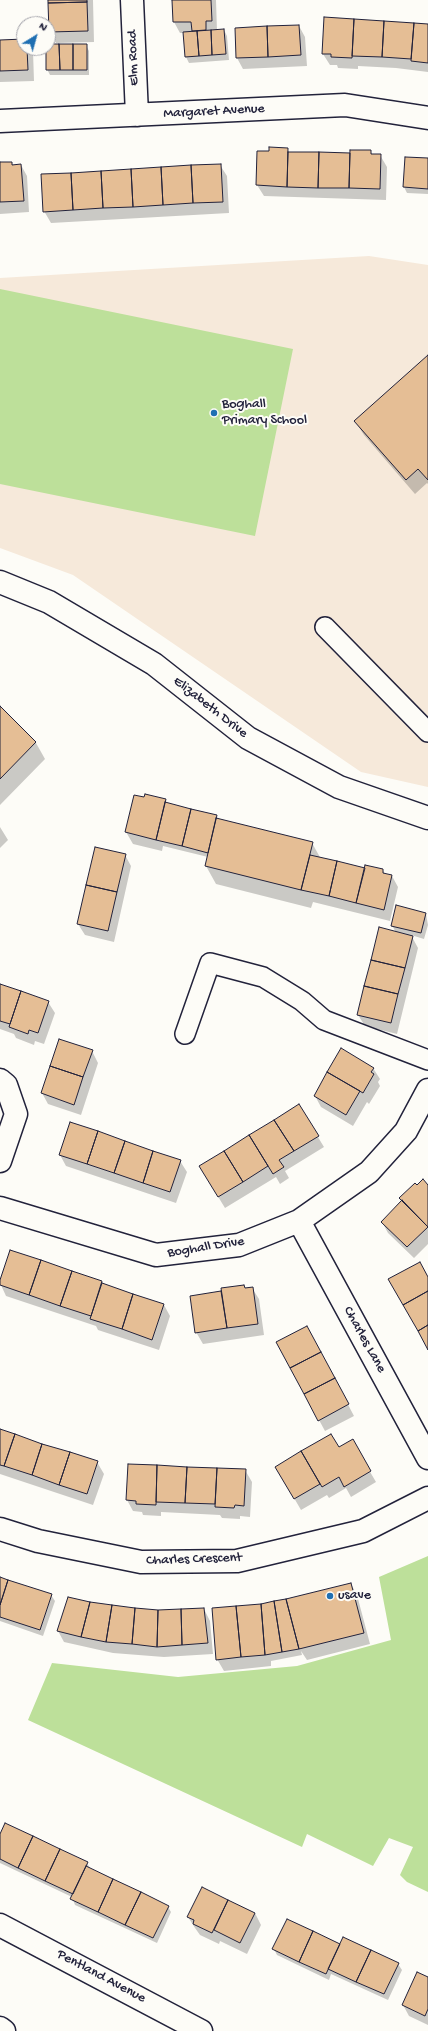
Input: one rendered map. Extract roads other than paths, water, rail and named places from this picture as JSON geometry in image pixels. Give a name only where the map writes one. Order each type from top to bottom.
[{"type":"street","name":"Elm Road","points":[[132,0],[137,115]]},
{"type":"street","name":"Margaret Avenue","points":[[0,121],[345,106],[428,118]]},
{"type":"street","name":"Elizabeth Drive","points":[[0,582],[49,602],[154,664],[248,738],[339,787],[428,816]]},
{"type":"street","points":[[0,1080],[6,1085],[16,1114],[0,1161]]},
{"type":"street","name":"Boghall Drive","points":[[0,1208],[156,1256],[239,1245],[299,1221],[369,1172],[406,1131],[428,1090]]},
{"type":"street","name":"Charles Lane","points":[[299,1221],[428,1458]]},
{"type":"street","name":"Charles Crescent","points":[[0,1529],[38,1541],[141,1562],[237,1561],[363,1531],[428,1498]]},
{"type":"street","name":"Pentland Avenue","points":[[0,1925],[201,2031]]},
{"type":"street","points":[[0,2028],[4,2031]]},
{"type":"lane","points":[[326,627],[428,732]]},
{"type":"lane","points":[[185,1034],[210,963],[263,977],[302,1001],[324,1020],[428,1060]]},
{"type":"place","name":"Boghall Primary School","points":[[214,413]]},
{"type":"place","name":"usave","points":[[330,1596]]}]
